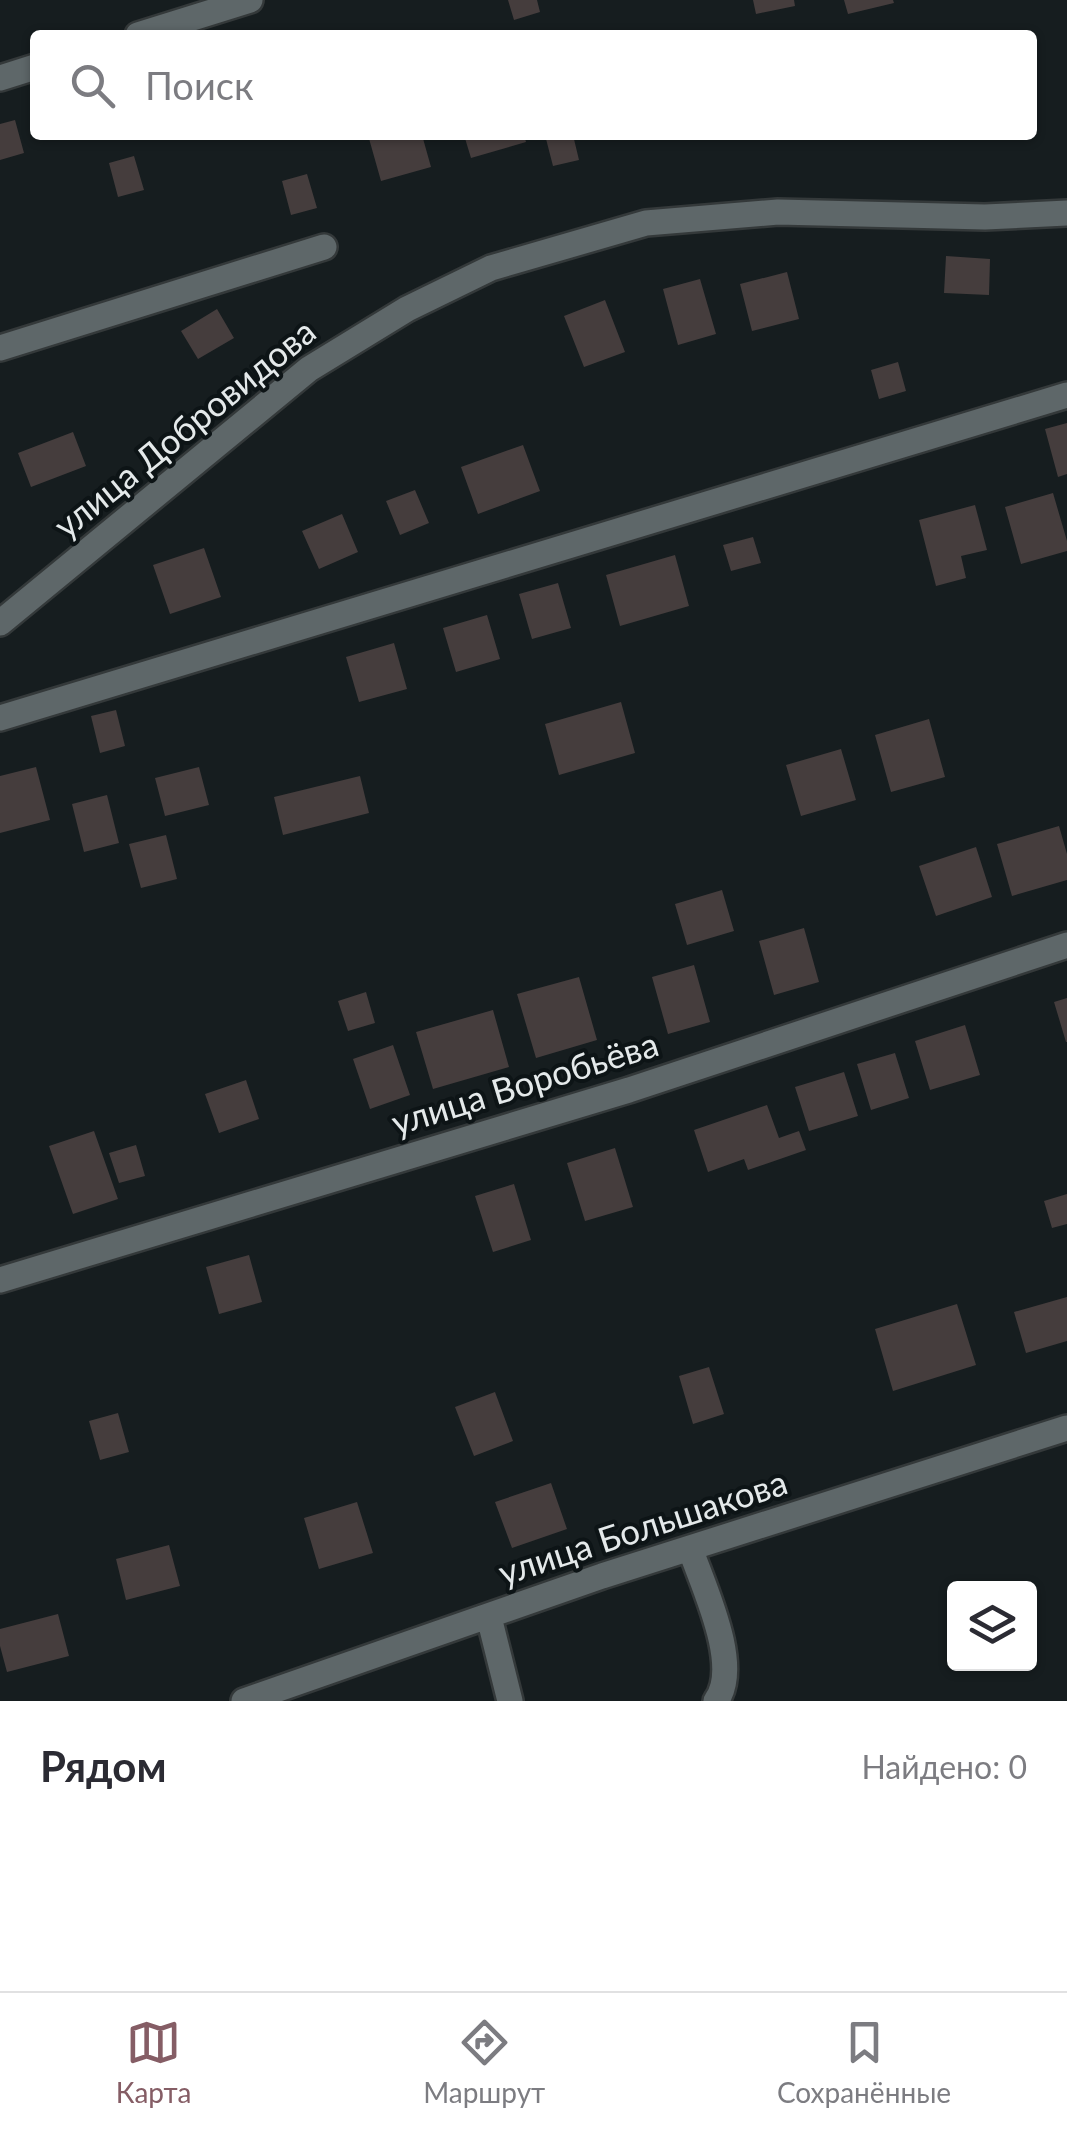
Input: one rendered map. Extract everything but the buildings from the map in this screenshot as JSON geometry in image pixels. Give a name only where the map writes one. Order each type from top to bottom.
[{"type":"street","points":[[154,30],[250,0]]},
{"type":"street","points":[[0,78],[30,69]]},
{"type":"street","name":"улица Добровидова","points":[[0,623],[308,369],[406,309],[490,268],[646,223],[778,212],[985,217],[1067,214]]},
{"type":"street","points":[[0,348],[324,248]]},
{"type":"street","points":[[0,718],[1067,395]]},
{"type":"street","name":"улица Воробьёва","points":[[0,1280],[629,1090],[1067,945]]},
{"type":"street","name":"улица Большакова","points":[[244,1701],[602,1576],[1067,1428]]},
{"type":"street","points":[[690,1548],[724,1647],[726,1670],[722,1693],[716,1701]]},
{"type":"street","points":[[489,1617],[510,1701]]}]
